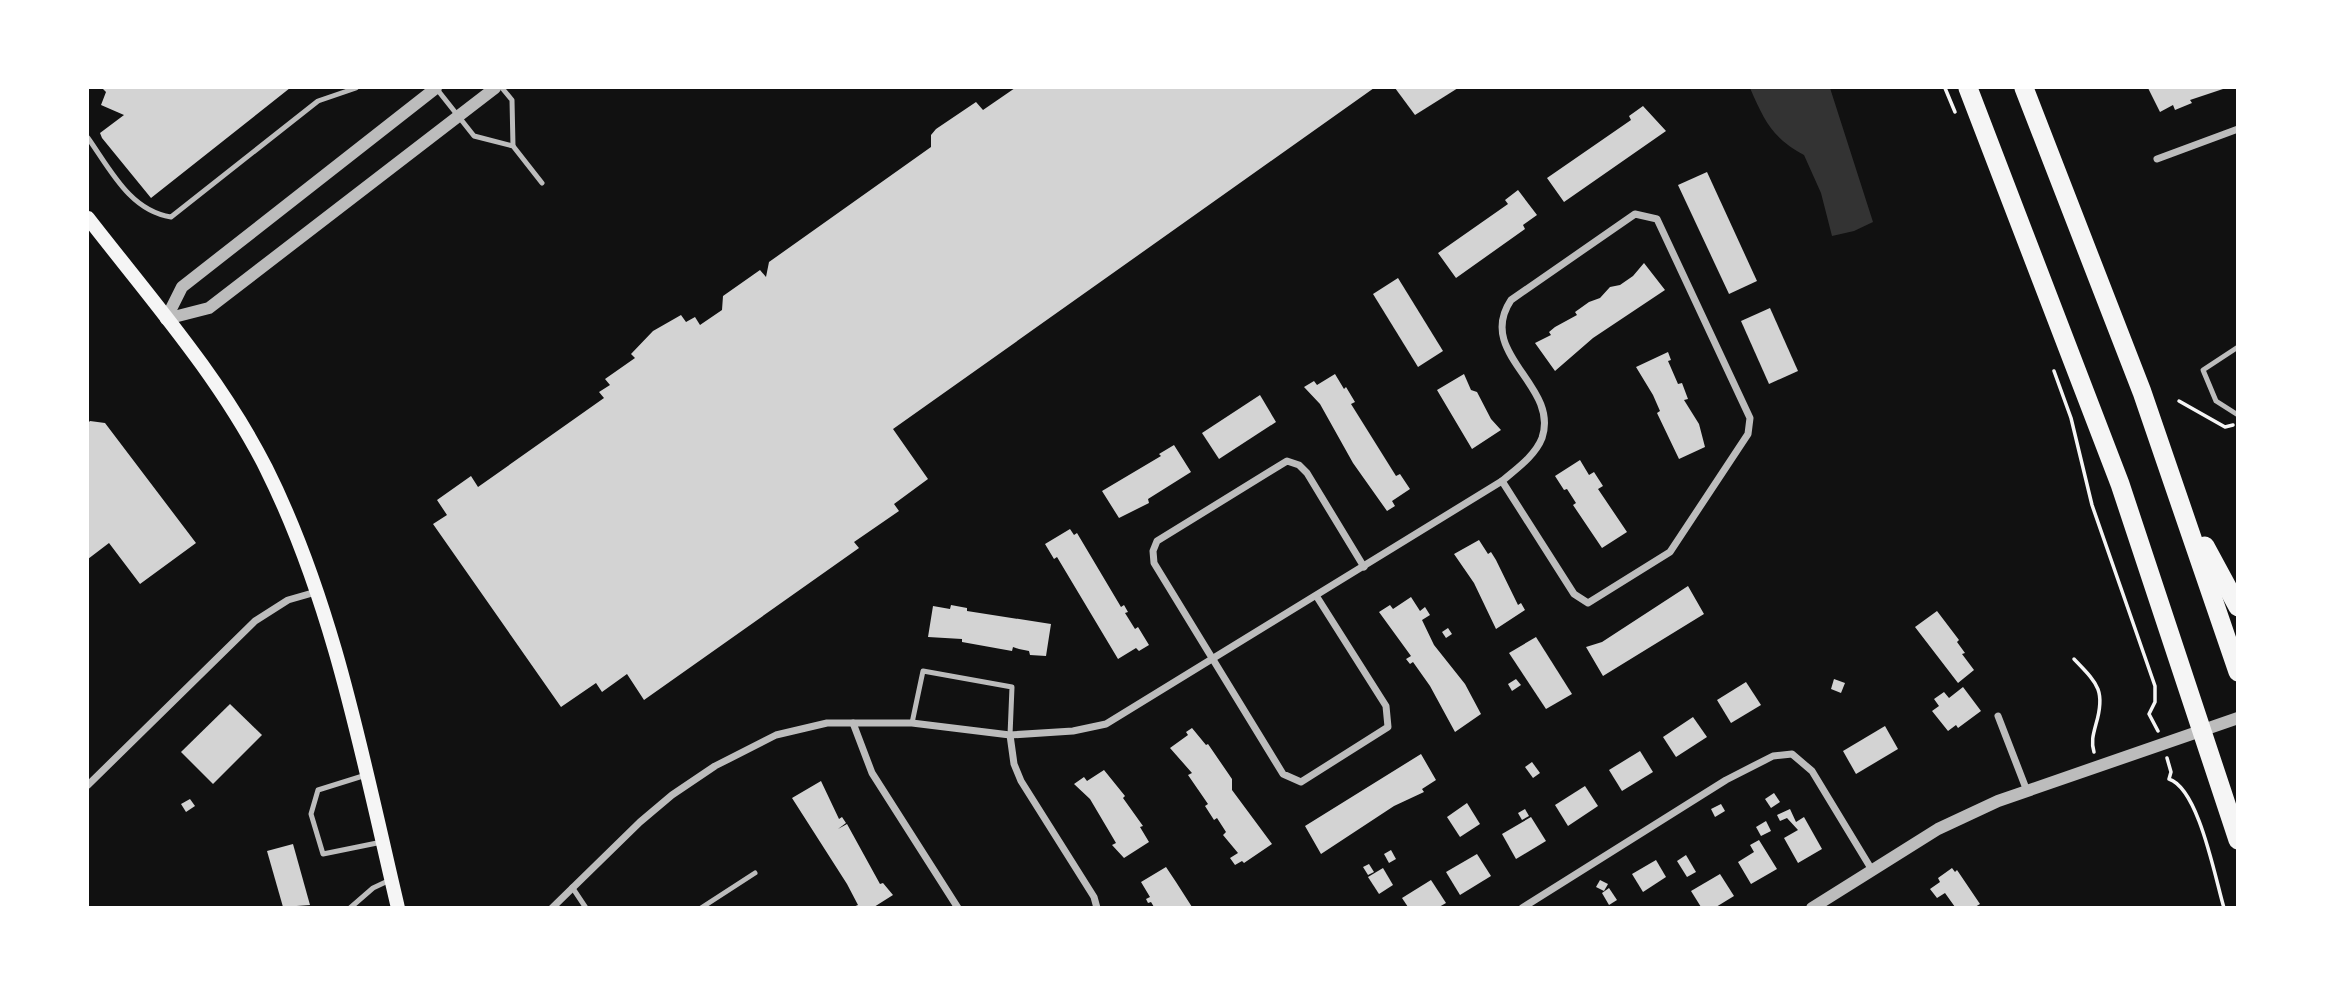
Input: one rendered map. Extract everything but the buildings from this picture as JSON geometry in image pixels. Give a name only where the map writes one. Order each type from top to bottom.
[{"type":"highway","points":[[1969,88],[2116,472],[2238,840]]},
{"type":"highway","points":[[2024,88],[2137,379],[2238,672]]},
{"type":"highway","points":[[2176,491],[2238,607]]},
{"type":"main road","points":[[88,218],[207,372],[265,466],[288,514],[316,592],[366,775],[398,908]]},
{"type":"street","points":[[166,319],[182,286],[436,88]]},
{"type":"street","points":[[166,319],[209,308],[495,88]]},
{"type":"street","points":[[2157,159],[2238,129]]},
{"type":"street","points":[[552,908],[640,822],[715,766],[776,734],[827,723],[912,723],[1010,735],[1073,731],[1106,724],[1364,568],[1502,481],[1533,452],[1542,439],[1543,420],[1536,396],[1503,341],[1502,315],[1511,300],[1635,214],[1657,219],[1751,418],[1748,434],[1670,552],[1588,603],[1574,594],[1502,481]]},
{"type":"street","points":[[1317,597],[1386,706],[1388,727],[1301,782],[1283,774],[1154,563],[1153,551],[1157,541],[1287,460],[1299,465],[1307,473],[1364,568]]},
{"type":"street","points":[[88,785],[255,621],[288,600],[316,592]]},
{"type":"street","points":[[1998,716],[2027,791]]},
{"type":"street","points":[[1812,908],[1938,829],[2027,791],[2204,732],[2238,718]]},
{"type":"street","points":[[853,723],[872,773],[958,908]]},
{"type":"street","points":[[1010,735],[1014,764],[1021,780],[1094,897],[1097,908]]},
{"type":"street","points":[[1522,908],[1726,780],[1773,756],[1792,754],[1812,771],[1872,870]]},
{"type":"lane","points":[[88,138],[139,206],[159,216],[171,217],[318,101],[355,88]]},
{"type":"lane","points":[[436,88],[474,135],[513,146],[542,183]]},
{"type":"lane","points":[[502,88],[512,100],[513,146]]},
{"type":"lane","points":[[2238,347],[2203,370],[2216,401],[2238,415]]},
{"type":"lane","points":[[912,723],[923,671],[1012,687],[1010,735]]},
{"type":"lane","points":[[366,775],[318,790],[311,814],[323,854],[382,842]]},
{"type":"lane","points":[[701,908],[755,873]]},
{"type":"lane","points":[[350,908],[373,888],[391,880]]},
{"type":"lane","points":[[572,887],[586,908]]},
{"type":"path","points":[[1945,88],[1958,119]]},
{"type":"path","points":[[2050,358],[2071,418],[2092,505],[2155,686],[2155,702],[2148,714],[2154,719]]},
{"type":"path","points":[[2179,401],[2225,427],[2238,424]]},
{"type":"path","points":[[2074,659],[2095,681],[2101,696],[2091,742],[2097,768]]},
{"type":"path","points":[[2171,772],[2169,779],[2181,785],[2192,802],[2224,908]]},
{"type":"shaded area","points":[[1750,88],[1830,88],[1873,222],[1854,231],[1832,236],[1821,193],[1804,155],[1784,142],[1770,127]]}]
